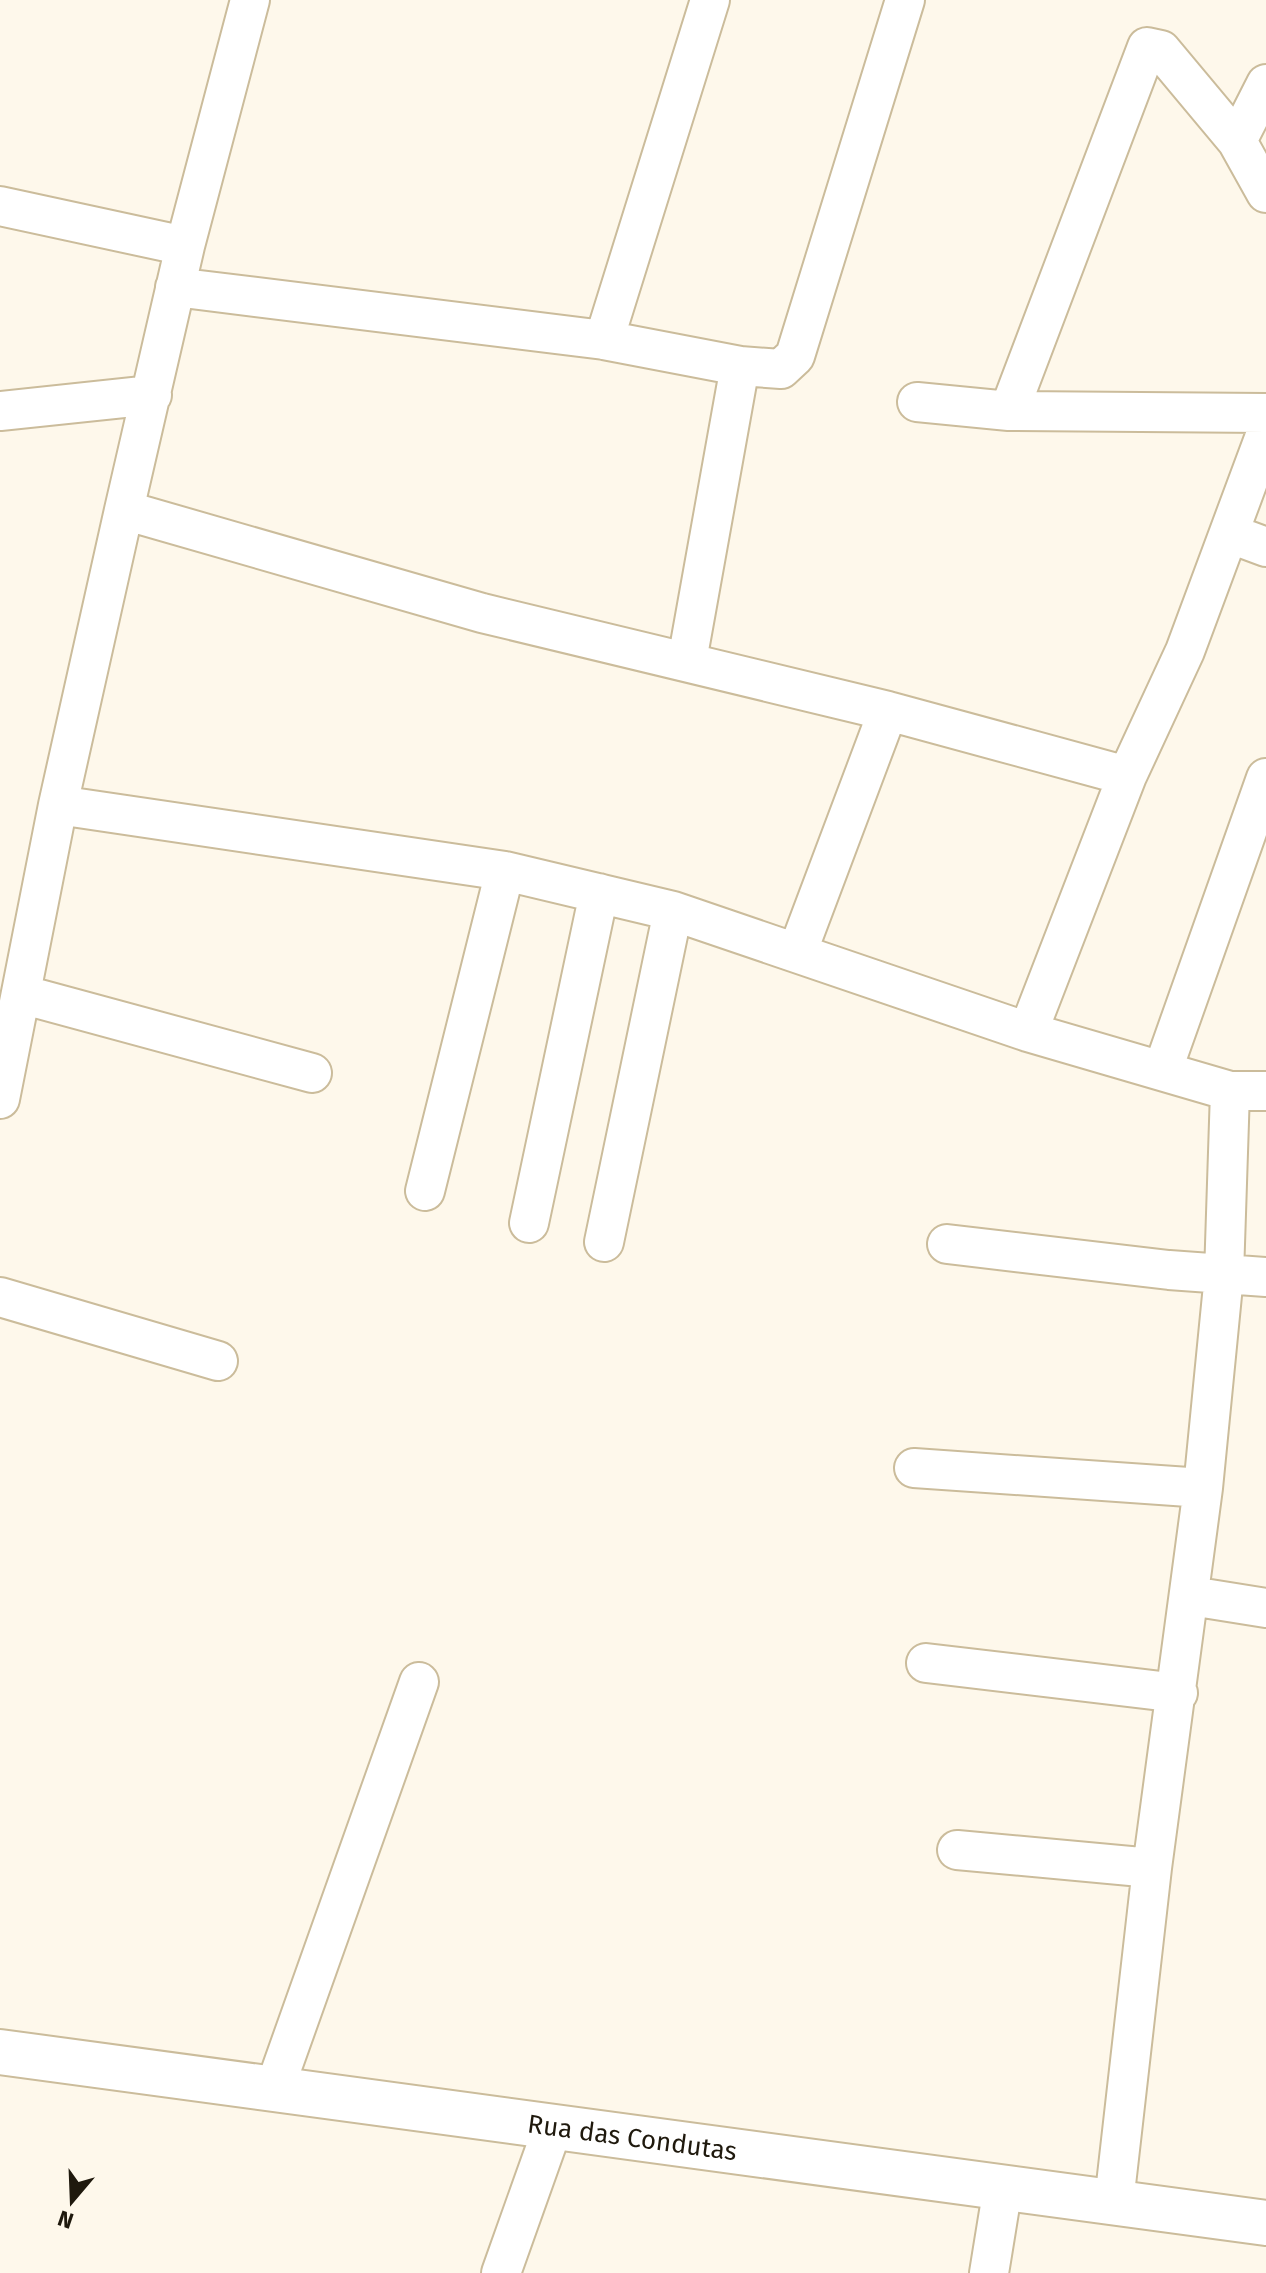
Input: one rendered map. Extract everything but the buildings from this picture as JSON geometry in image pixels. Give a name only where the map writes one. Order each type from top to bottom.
[{"type":"street","points":[[604,340],[710,0]]},
{"type":"street","points":[[175,287],[604,340],[740,366],[771,371],[781,369],[795,356],[905,0]]},
{"type":"street","points":[[0,1099],[58,805],[243,1]]},
{"type":"street","points":[[1009,411],[1147,47],[1161,50],[1237,141],[1266,193]]},
{"type":"street","points":[[1237,141],[1266,84]]},
{"type":"street","points":[[0,206],[185,246]]},
{"type":"street","points":[[687,661],[740,366]]},
{"type":"street","points":[[0,411],[152,395]]},
{"type":"street","points":[[917,402],[1009,411],[1266,413]]},
{"type":"street","points":[[1028,1032],[1127,776],[1185,651],[1266,433]]},
{"type":"street","points":[[124,510],[482,613],[888,711],[1127,776]]},
{"type":"street","points":[[1231,534],[1266,547]]},
{"type":"street","points":[[797,953],[888,711]]},
{"type":"street","points":[[1163,1069],[1250,870],[1266,778]]},
{"type":"street","points":[[58,805],[505,871],[599,893],[673,911],[1028,1032],[1248,1091],[1224,1275],[1191,1596],[1152,1868],[1114,2202]]},
{"type":"street","points":[[425,1191],[505,871]]},
{"type":"street","points":[[529,1223],[599,893]]},
{"type":"street","points":[[604,1242],[673,911]]},
{"type":"street","points":[[21,994],[312,1073]]},
{"type":"street","points":[[947,1244],[1266,1277]]},
{"type":"street","points":[[0,1297],[218,1361]]},
{"type":"street","points":[[914,1468],[1203,1488]]},
{"type":"street","points":[[1191,1596],[1266,1608]]},
{"type":"street","points":[[926,1663],[1178,1693]]},
{"type":"street","points":[[274,2090],[419,1682]]},
{"type":"street","points":[[957,1850],[1152,1868]]},
{"type":"street","name":"Rua das Condutas","points":[[0,2052],[1266,2223]]},
{"type":"street","points":[[501,2273],[553,2127]]},
{"type":"street","points":[[989,2273],[1003,2187]]}]
